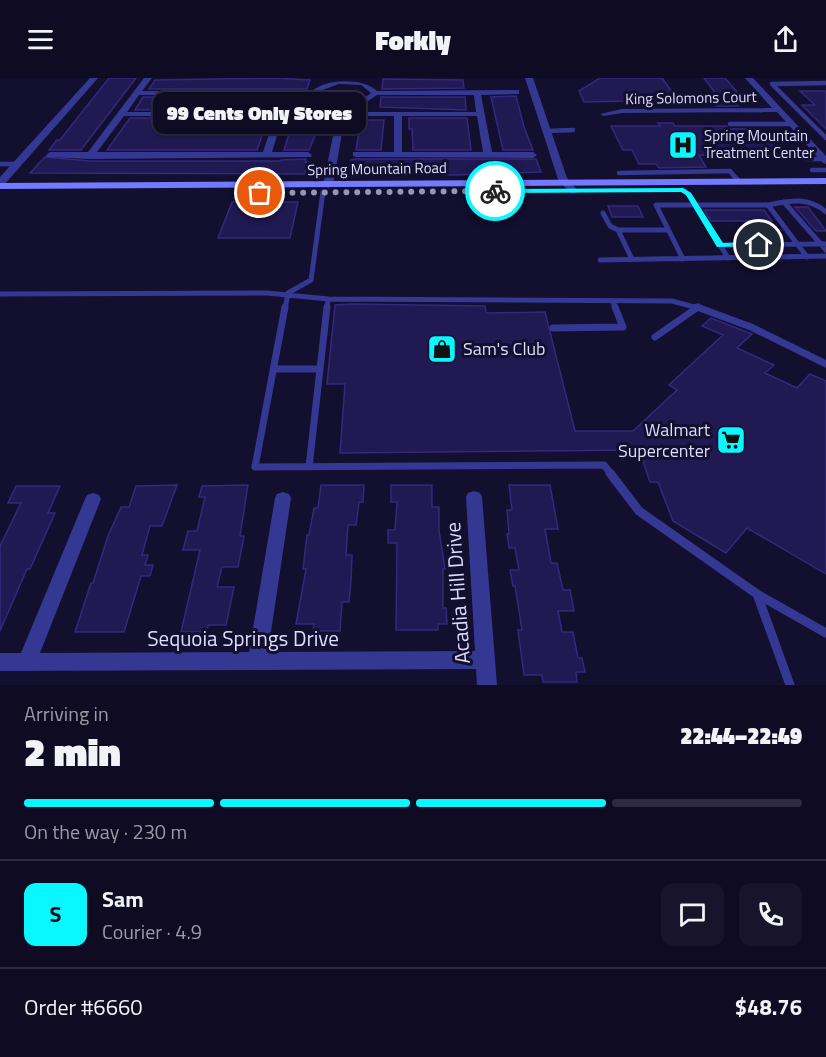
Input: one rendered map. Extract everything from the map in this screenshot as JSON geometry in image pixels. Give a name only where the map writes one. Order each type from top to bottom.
[{"type":"main road","name":"Spring Mountain Road","points":[[0,194],[217,193],[326,189],[568,187],[738,181],[826,181]]},
{"type":"main road","name":"Spring Mountain Road","points":[[0,185],[336,189],[405,184],[683,190],[826,189]]},
{"type":"street","points":[[0,185],[94,78]]},
{"type":"street","points":[[90,156],[148,78]]},
{"type":"street","points":[[530,78],[568,187]]},
{"type":"street","points":[[749,78],[825,160]]},
{"type":"street","points":[[136,93],[314,93],[329,84],[348,80],[370,86],[375,93]]},
{"type":"street","points":[[477,92],[488,154]]},
{"type":"street","points":[[314,93],[319,100],[342,109],[368,99],[375,93],[516,92]]},
{"type":"street","points":[[121,114],[280,114],[342,109],[399,114],[481,114]]},
{"type":"street","points":[[326,189],[342,109]]},
{"type":"street","name":"King Solomons Court","points":[[604,114],[622,111],[779,110]]},
{"type":"street","points":[[267,155],[280,114]]},
{"type":"street","points":[[398,154],[399,114]]},
{"type":"street","points":[[356,154],[533,155]]},
{"type":"street","points":[[50,156],[308,156]]},
{"type":"street","name":"Acadia Hill Drive","points":[[474,497],[487,685]]},
{"type":"street","points":[[257,662],[282,498]]},
{"type":"street","points":[[27,662],[93,499]]},
{"type":"street","name":"Sequoia Springs Drive","points":[[0,662],[485,660]]},
{"type":"lane","points":[[826,84],[772,84],[826,138]]},
{"type":"lane","points":[[730,124],[791,124]]},
{"type":"lane","points":[[547,131],[573,130]]},
{"type":"lane","points":[[805,159],[825,160]]},
{"type":"lane","points":[[0,164],[18,164]]},
{"type":"lane","points":[[812,170],[826,170]]},
{"type":"lane","points":[[619,173],[730,171],[738,181]]},
{"type":"lane","points":[[288,293],[311,280],[326,189]]},
{"type":"lane","points":[[683,190],[689,194],[728,258]]},
{"type":"lane","points":[[683,258],[656,206],[768,205],[802,200],[819,204],[826,212]]},
{"type":"lane","points":[[784,202],[826,250]]},
{"type":"lane","points":[[768,205],[807,257]]},
{"type":"lane","points":[[603,213],[610,226],[618,230],[668,230]]},
{"type":"lane","points":[[618,230],[632,259]]},
{"type":"lane","points":[[720,245],[823,244]]},
{"type":"lane","points":[[600,260],[826,256]]},
{"type":"lane","points":[[288,293],[255,467],[604,465],[639,511],[757,594],[826,633]]},
{"type":"lane","points":[[0,294],[288,293],[328,299],[522,303],[672,301],[698,307],[758,329],[826,364]]},
{"type":"lane","points":[[309,467],[328,299]]},
{"type":"lane","points":[[553,328],[623,327],[614,302]]},
{"type":"lane","points":[[656,337],[698,307]]},
{"type":"lane","points":[[274,369],[319,369]]},
{"type":"lane","points":[[757,594],[790,685]]},
{"type":"building","points":[[109,78],[136,78],[81,150],[49,150],[57,140],[60,140]]},
{"type":"building","points":[[274,78],[310,80],[307,89],[149,89],[155,80]]},
{"type":"building","points":[[600,78],[662,78],[678,100],[584,102],[579,91]]},
{"type":"building","points":[[704,78],[725,78],[745,101],[734,101],[738,106],[716,106],[706,94],[715,93]]},
{"type":"building","points":[[383,79],[463,80],[464,88],[382,89]]},
{"type":"building","points":[[800,91],[826,91],[826,129],[802,105],[815,105]]},
{"type":"building","points":[[516,96],[533,150],[503,150],[491,97]]},
{"type":"building","points":[[143,97],[304,97],[301,108],[135,110]]},
{"type":"building","points":[[381,97],[465,97],[466,110],[380,107]]},
{"type":"building","points":[[130,118],[268,118],[257,150],[107,150]]},
{"type":"building","points":[[409,118],[467,118],[471,150],[413,150]]},
{"type":"building","points":[[358,120],[384,120],[381,150],[356,150]]},
{"type":"building","points":[[293,121],[316,121],[315,126],[319,126],[309,150],[284,150]]},
{"type":"building","points":[[658,123],[673,123],[675,126],[726,126],[730,129],[757,129],[766,139],[771,138],[781,149],[747,149],[752,155],[699,155],[706,167],[659,168],[656,164],[639,164],[632,150],[623,150],[611,126],[660,126]]},
{"type":"building","points":[[45,157],[90,161],[306,159],[305,162],[308,162],[305,174],[30,173]]},
{"type":"building","points":[[536,159],[541,172],[442,175],[442,170],[349,172],[351,160]]},
{"type":"building","points":[[232,202],[298,202],[290,238],[218,238]]},
{"type":"building","points":[[608,206],[638,206],[643,217],[612,217]]},
{"type":"building","points":[[795,207],[808,207],[826,231],[816,231]]},
{"type":"building","points":[[704,210],[764,210],[772,221],[711,221]]},
{"type":"building","points":[[335,305],[485,306],[486,313],[545,312],[575,431],[633,431],[677,390],[669,385],[723,335],[702,326],[711,318],[752,334],[737,348],[774,365],[765,373],[797,388],[810,374],[826,381],[826,574],[747,528],[726,553],[673,521],[658,482],[650,482],[639,450],[340,453],[345,384],[327,384]]},
{"type":"building","points":[[177,485],[162,526],[150,526],[142,555],[148,555],[145,565],[153,565],[150,576],[141,576],[124,632],[75,632],[108,536],[121,507],[129,507],[136,486]]},
{"type":"building","points":[[248,485],[240,536],[244,536],[238,567],[222,567],[217,587],[234,587],[226,625],[208,625],[207,632],[181,632],[200,550],[183,550],[188,531],[197,531],[205,497],[199,497],[202,486]]},
{"type":"building","points":[[321,485],[364,485],[363,502],[359,502],[356,525],[348,525],[346,555],[352,555],[351,581],[349,602],[342,602],[340,631],[313,631],[314,624],[296,624],[306,569],[303,569],[307,535],[309,535],[314,508],[318,508]]},
{"type":"building","points":[[391,485],[432,485],[432,507],[439,507],[439,530],[445,569],[443,569],[443,608],[446,608],[447,624],[438,624],[438,630],[396,630],[397,543],[388,543],[388,530],[395,530],[397,502],[391,502]]},
{"type":"building","points":[[509,485],[550,485],[558,529],[545,529],[551,563],[557,563],[563,590],[570,590],[574,611],[558,611],[562,632],[573,632],[578,658],[582,658],[585,672],[576,672],[577,682],[543,682],[542,675],[524,675],[518,630],[522,630],[510,570],[519,570],[515,548],[509,548],[507,534],[509,534],[507,510],[512,510]]},
{"type":"building","points":[[16,486],[60,486],[48,513],[55,513],[0,631],[0,546],[21,503],[8,503]]},
{"type":"way so far","points":[[260,193],[495,191]]},
{"type":"place","name":"Spring Mountain Treatment Center","points":[[683,145]]},
{"type":"place","name":"99 Cents Only Stores","points":[[260,193]]},
{"type":"place","name":"Sam's Club","points":[[442,349]]},
{"type":"place","name":"Walmart Supercenter","points":[[731,440]]},
{"type":"route","points":[[495,191],[683,190],[689,194],[720,245],[759,245]]}]
